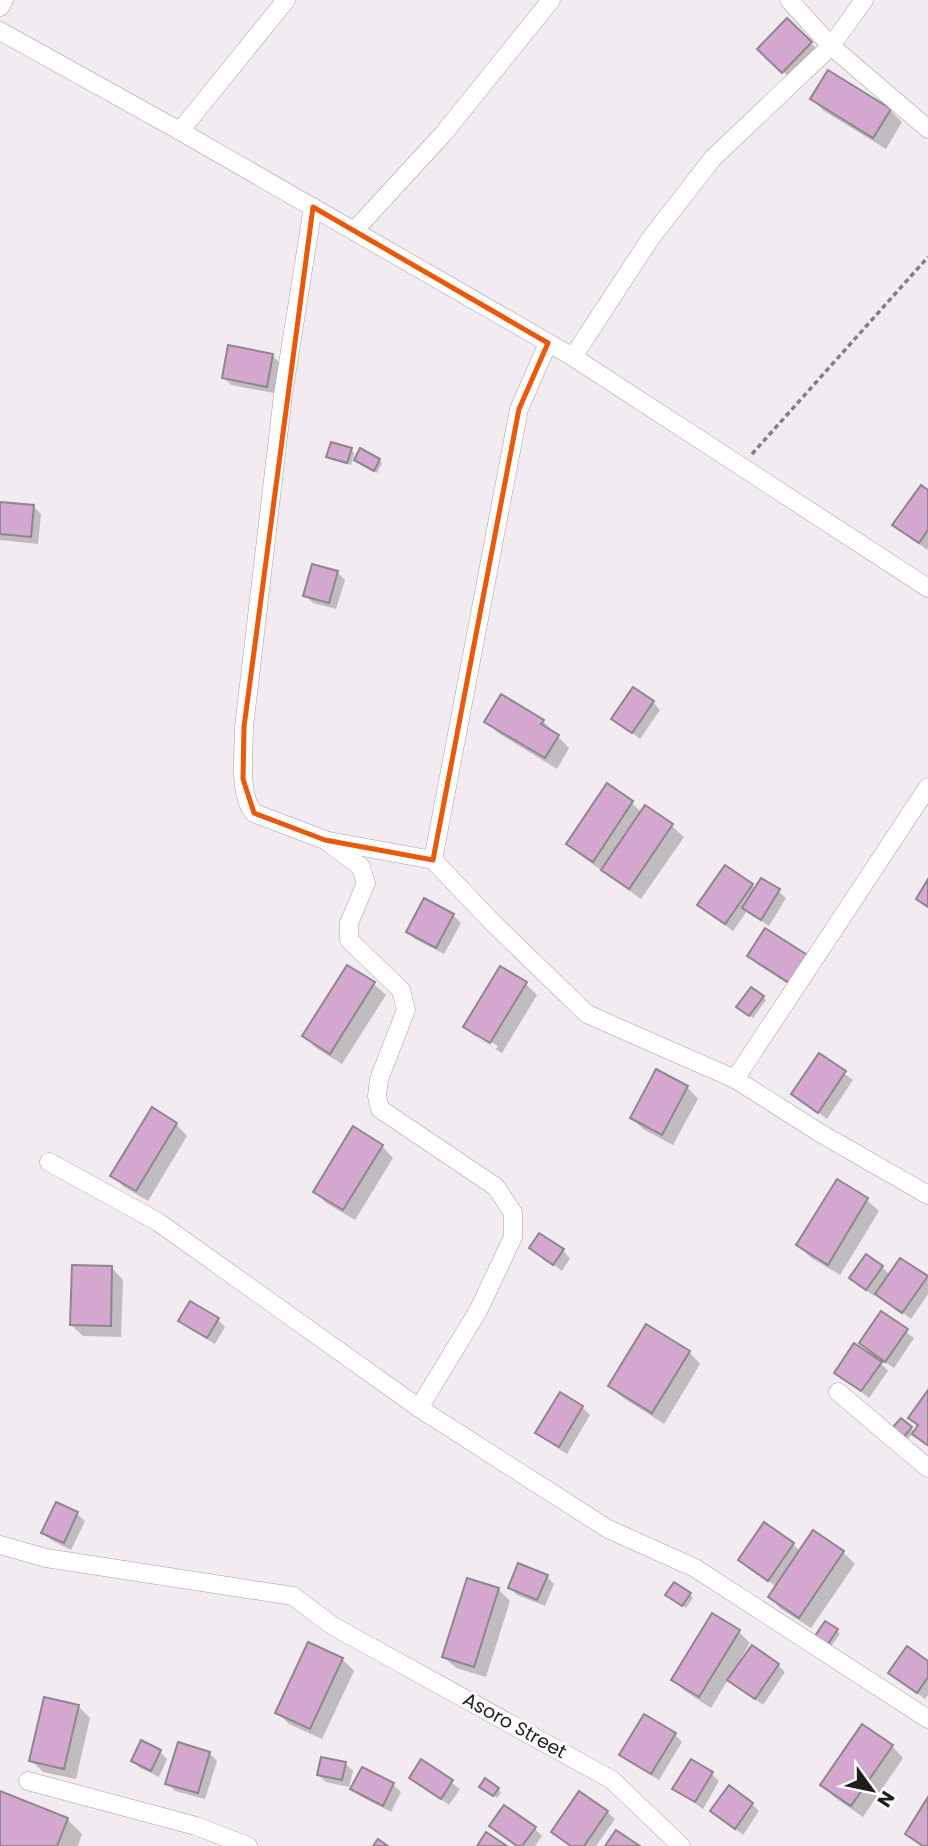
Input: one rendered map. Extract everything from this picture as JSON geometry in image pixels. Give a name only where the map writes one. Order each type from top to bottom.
[{"type":"street","points":[[0,7],[4,0]]},
{"type":"street","points":[[180,131],[286,0]]},
{"type":"street","points":[[354,231],[444,132],[551,0]]},
{"type":"street","points":[[789,0],[831,46],[928,129]]},
{"type":"street","points":[[573,357],[650,239],[713,158],[831,46],[864,0]]},
{"type":"street","points":[[0,31],[573,357],[928,588]]},
{"type":"street","points":[[313,208],[280,421],[244,727],[243,779],[247,806],[254,813],[325,840],[433,860],[493,923],[587,1014],[735,1079],[820,1133],[928,1195]]},
{"type":"street","points":[[433,860],[519,409],[548,343]]},
{"type":"street","points":[[735,1079],[928,787]]},
{"type":"street","points":[[325,840],[361,867],[366,883],[349,923],[349,940],[401,990],[406,1010],[379,1079],[377,1096],[380,1109],[496,1187],[513,1213],[513,1237],[478,1311],[419,1408]]},
{"type":"street","points":[[49,1162],[159,1222],[419,1408],[608,1530],[695,1568],[928,1720]]},
{"type":"street","points":[[838,1392],[928,1468]]},
{"type":"street","name":"Asoro Street","points":[[0,1545],[46,1558],[293,1596],[333,1626],[612,1780],[681,1846]]},
{"type":"street","points":[[29,1781],[196,1826],[248,1846]]},
{"type":"path","points":[[741,466],[928,257]]},
{"type":"highlighted area","points":[[313,207],[548,343],[519,409],[433,860],[325,840],[254,813],[243,779],[244,727]]},
{"type":"building","points":[[787,18],[812,42],[782,73],[757,49]]},
{"type":"building","points":[[828,70],[891,109],[873,138],[810,99]]},
{"type":"building","points":[[228,345],[273,354],[267,387],[222,378]]},
{"type":"building","points":[[331,442],[352,448],[347,463],[326,457]]},
{"type":"building","points":[[360,448],[380,459],[374,471],[354,460]]},
{"type":"building","points":[[921,485],[928,490],[928,530],[919,543],[892,525]]},
{"type":"building","points":[[0,502],[34,505],[31,537],[0,534]]},
{"type":"building","points":[[312,564],[338,571],[329,603],[303,596]]},
{"type":"building","points":[[633,687],[654,701],[632,733],[611,719]]},
{"type":"building","points":[[501,694],[544,720],[541,724],[559,735],[545,758],[484,722]]},
{"type":"building","points":[[607,783],[633,801],[593,862],[566,844]]},
{"type":"building","points":[[645,805],[673,824],[629,889],[601,870]]},
{"type":"building","points":[[725,865],[753,884],[725,924],[697,905]]},
{"type":"building","points":[[761,878],[780,889],[761,920],[742,908]]},
{"type":"building","points":[[928,879],[928,907],[916,899]]},
{"type":"building","points":[[424,898],[454,914],[436,948],[406,932]]},
{"type":"building","points":[[765,928],[809,956],[791,984],[747,956]]},
{"type":"building","points":[[347,965],[375,982],[330,1054],[302,1036]]},
{"type":"building","points":[[500,966],[527,982],[490,1043],[463,1027]]},
{"type":"building","points":[[751,987],[764,996],[749,1016],[736,1007]]},
{"type":"building","points":[[819,1053],[846,1071],[818,1113],[791,1094]]},
{"type":"building","points":[[656,1069],[688,1086],[662,1135],[630,1118]]},
{"type":"building","points":[[152,1107],[177,1123],[136,1191],[110,1176]]},
{"type":"building","points":[[353,1126],[383,1145],[343,1210],[313,1192]]},
{"type":"building","points":[[837,1179],[868,1198],[828,1265],[796,1245]]},
{"type":"building","points":[[539,1233],[564,1249],[553,1265],[529,1248]]},
{"type":"building","points":[[866,1254],[883,1266],[866,1290],[849,1278]]},
{"type":"building","points":[[900,1258],[928,1276],[902,1313],[875,1294]]},
{"type":"building","points":[[72,1265],[112,1266],[111,1326],[70,1325]]},
{"type":"building","points":[[190,1301],[219,1318],[207,1338],[178,1321]]},
{"type":"building","points":[[881,1311],[908,1329],[885,1362],[859,1343]]},
{"type":"building","points":[[646,1324],[690,1351],[652,1413],[608,1386]]},
{"type":"building","points":[[854,1343],[882,1362],[861,1391],[834,1373]]},
{"type":"building","points":[[928,1390],[927,1445],[912,1434],[918,1425],[908,1418]]},
{"type":"building","points":[[560,1392],[583,1406],[559,1447],[535,1433]]},
{"type":"building","points":[[901,1418],[912,1427],[903,1438],[891,1429]]},
{"type":"building","points":[[56,1502],[78,1512],[64,1543],[41,1533]]},
{"type":"building","points":[[764,1522],[794,1543],[768,1581],[738,1560]]},
{"type":"building","points":[[813,1530],[844,1551],[799,1618],[768,1597]]},
{"type":"building","points":[[518,1563],[548,1575],[537,1600],[508,1588]]},
{"type":"building","points":[[467,1578],[499,1588],[474,1667],[442,1657]]},
{"type":"building","points":[[674,1582],[691,1593],[682,1606],[665,1595]]},
{"type":"building","points":[[712,1613],[740,1630],[699,1697],[671,1680]]},
{"type":"building","points":[[825,1621],[838,1629],[824,1650],[811,1642]]},
{"type":"building","points":[[308,1642],[343,1658],[310,1729],[275,1713]]},
{"type":"building","points":[[752,1645],[779,1664],[755,1699],[727,1680]]},
{"type":"building","points":[[907,1646],[928,1661],[928,1677],[917,1693],[888,1673]]},
{"type":"building","points":[[44,1697],[79,1705],[64,1769],[29,1761]]},
{"type":"building","points":[[644,1714],[676,1733],[651,1774],[619,1755]]},
{"type":"building","points":[[862,1724],[893,1745],[851,1806],[820,1785]]},
{"type":"building","points":[[141,1740],[161,1750],[151,1771],[131,1761]]},
{"type":"building","points":[[178,1742],[210,1752],[198,1793],[165,1784]]},
{"type":"building","points":[[321,1757],[346,1762],[342,1780],[317,1775]]},
{"type":"building","points":[[421,1759],[453,1780],[441,1799],[409,1778]]},
{"type":"building","points":[[691,1759],[713,1772],[695,1802],[672,1789]]},
{"type":"building","points":[[362,1767],[394,1783],[383,1806],[350,1789]]},
{"type":"building","points":[[485,1778],[499,1788],[493,1796],[479,1787]]},
{"type":"building","points":[[729,1785],[753,1803],[735,1829],[710,1811]]},
{"type":"building","points":[[0,1791],[68,1818],[57,1846],[0,1846]]},
{"type":"building","points":[[579,1791],[608,1811],[584,1846],[571,1846],[551,1832]]},
{"type":"building","points":[[928,1797],[928,1846],[923,1846],[905,1834]]},
{"type":"building","points":[[504,1805],[536,1827],[522,1846],[517,1846],[489,1826]]},
{"type":"building","points":[[616,1830],[640,1846],[605,1846]]},
{"type":"building","points":[[486,1832],[507,1846],[477,1846]]},
{"type":"building","points":[[378,1839],[388,1846],[373,1846]]}]
